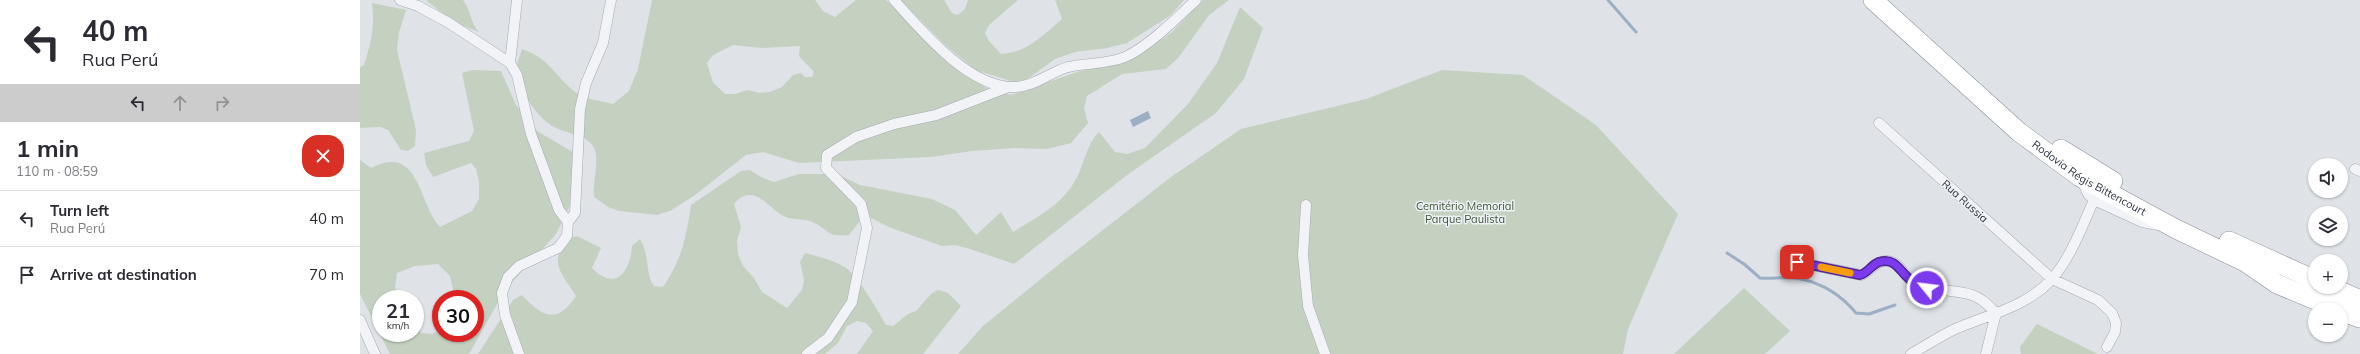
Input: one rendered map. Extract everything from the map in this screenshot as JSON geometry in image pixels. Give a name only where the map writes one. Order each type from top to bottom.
[{"type":"highway","name":"Rodovia Régis Bittencourt","points":[[1874,0],[2019,132],[2080,177],[2176,229],[2245,262],[2277,284],[2320,302]]},
{"type":"highway","name":"Rodovia Régis Bittencourt","points":[[1890,0],[2007,106],[2064,151],[2155,207],[2308,277]]},
{"type":"highway","points":[[2347,294],[2360,300]]},
{"type":"highway","points":[[2348,313],[2360,318]]},
{"type":"street","points":[[400,0],[418,6],[449,23],[510,63],[517,75],[531,134],[558,210],[568,222]]},
{"type":"street","points":[[510,63],[517,0]]},
{"type":"street","points":[[519,354],[505,315],[502,293],[508,277],[520,266],[558,248],[567,236],[568,222],[575,213],[580,108],[586,83],[603,43],[611,0]]},
{"type":"street","points":[[894,0],[924,33],[965,68],[985,80],[1008,87]]},
{"type":"street","points":[[807,354],[828,338],[852,302],[867,228],[861,204],[826,168],[827,155],[856,137],[894,124],[936,115],[1008,87],[1026,86],[1069,67],[1126,56],[1166,27],[1196,0]]},
{"type":"street","name":"Rua Russia","points":[[1879,122],[2052,279],[2098,300],[2112,313],[2116,323],[2115,332],[2107,347]]},
{"type":"street","points":[[2080,177],[2088,194],[2094,200],[2142,222],[2176,229]]},
{"type":"street","points":[[1911,354],[1953,330],[2028,300],[2052,279],[2075,241],[2094,200]]},
{"type":"street","points":[[1306,205],[1303,255],[1308,306],[1325,354]]},
{"type":"street","points":[[1797,262],[1860,275],[1866,274],[1876,263],[1885,261],[1894,263],[1916,283],[1935,290],[1972,295],[1983,300],[1996,313]]},
{"type":"street","points":[[1986,354],[1996,313]]},
{"type":"street","points":[[360,320],[375,354]]},
{"type":"green space","points":[[426,0],[463,0],[468,8],[474,25],[479,32],[453,22]]},
{"type":"green space","points":[[652,0],[815,0],[823,11],[835,17],[856,0],[886,0],[942,58],[991,91],[1011,95],[1077,72],[1137,56],[1171,33],[1203,0],[1229,0],[1209,15],[1179,57],[1166,69],[1122,74],[1087,96],[1084,108],[1088,123],[1071,143],[1047,149],[1015,148],[972,151],[931,157],[799,163],[763,152],[746,155],[695,195],[672,210],[657,215],[619,211],[608,207],[594,197],[596,157],[593,146],[585,139],[554,127],[540,116],[524,93],[518,75],[517,66],[522,49],[539,57],[578,94],[587,98],[613,104],[629,91],[638,69]],"holes":[[[733,45],[761,48],[800,46],[799,56],[814,72],[812,77],[805,77],[801,73],[793,75],[782,87],[770,92],[760,93],[747,90],[736,94],[725,94],[713,82],[707,63],[713,55]]]},
{"type":"green space","points":[[900,0],[944,0],[952,13],[958,15],[965,9],[968,0],[1018,0],[989,25],[985,33],[989,41],[1001,54],[1011,53],[1027,47],[1062,19],[1055,0],[1184,0],[1171,15],[1127,43],[1107,48],[1075,52],[1055,59],[1026,80],[1017,83],[976,70],[946,46]]},
{"type":"green space","points":[[372,3],[406,10],[399,32],[397,50],[416,130],[415,146],[408,151],[401,150],[388,130],[380,127],[360,128],[360,67],[364,65],[369,50],[373,27]]},
{"type":"green space","points":[[1240,7],[1263,28],[1244,79],[1216,113],[1127,175],[1014,264],[955,245],[942,246],[891,228],[869,217],[860,221],[849,235],[841,236],[831,234],[810,221],[784,216],[764,201],[753,195],[747,195],[734,204],[741,227],[737,241],[738,254],[743,266],[754,278],[762,292],[787,308],[802,290],[804,280],[800,262],[805,253],[836,263],[851,272],[868,295],[886,325],[893,326],[908,314],[916,311],[931,294],[938,290],[948,293],[961,306],[923,354],[857,354],[873,331],[866,323],[857,321],[847,326],[838,343],[825,354],[478,354],[513,300],[522,295],[536,309],[549,315],[562,311],[576,296],[562,274],[558,261],[562,247],[568,238],[577,236],[601,248],[592,268],[608,278],[620,276],[625,271],[631,255],[632,246],[640,239],[645,251],[651,281],[654,286],[663,287],[679,257],[687,228],[691,205],[741,171],[750,170],[761,177],[774,182],[799,174],[837,174],[860,185],[932,199],[955,210],[976,235],[1001,212],[1013,232],[1051,208],[1067,193],[1079,173],[1092,141],[1099,132],[1115,152],[1127,154],[1145,148],[1188,104],[1217,63]]},
{"type":"green space","points":[[472,70],[501,71],[516,105],[537,131],[576,154],[573,199],[556,234],[505,290],[484,327],[484,290],[453,290],[450,276],[438,264],[415,266],[397,273],[396,290],[372,290],[372,318],[360,294],[360,160],[371,168],[387,162],[399,163],[408,169],[415,178],[432,216],[440,227],[472,211],[479,199],[479,181],[476,169],[471,163],[433,177],[426,165],[424,153],[469,141],[474,131],[462,73]]},
{"type":"green space","name":"Cemitério Memorial Parque Paulista","points":[[1442,70],[1523,75],[1596,125],[1678,214],[1628,329],[1623,354],[958,354],[983,326],[1058,265],[1171,177],[1241,129],[1366,99]]},
{"type":"green space","points":[[1744,288],[1790,331],[1765,354],[1674,354]]},
{"type":"green space","points":[[2037,324],[2098,354],[2021,354],[2020,347]]},
{"type":"green space","points":[[424,333],[432,334],[432,342],[476,342],[469,354],[390,354],[384,342],[424,342]]},
{"type":"water","points":[[1148,111],[1151,118],[1133,127],[1130,120]]},
{"type":"waterway","points":[[1608,0],[1636,32]]},
{"type":"waterway","points":[[1727,253],[1744,264],[1760,278],[1796,278],[1825,287],[1845,301],[1856,313],[1869,314],[1895,305]]},
{"type":"slow traffic","points":[[1821,267],[1850,273]]},
{"type":"route","points":[[1797,262],[1860,275],[1866,274],[1876,263],[1885,261],[1894,263],[1903,270],[1911,280],[1927,288]]}]
